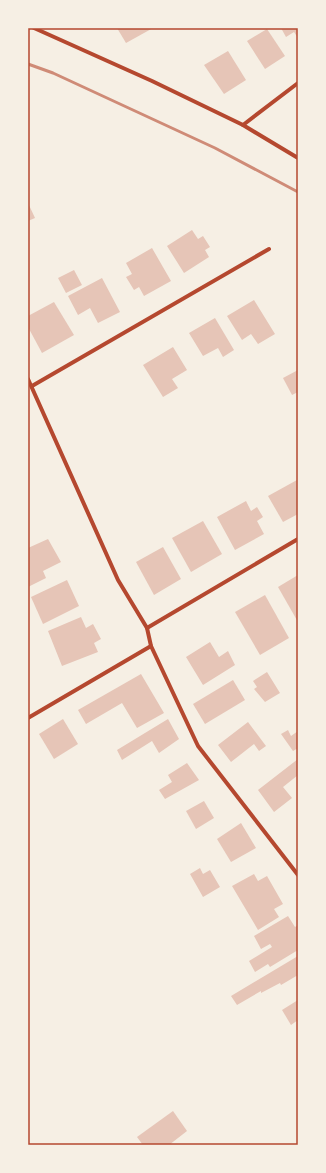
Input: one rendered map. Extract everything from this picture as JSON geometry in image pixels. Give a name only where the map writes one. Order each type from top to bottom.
[{"type":"street","points":[[34,28],[152,81],[243,125],[298,158]]},
{"type":"street","points":[[243,125],[298,83]]},
{"type":"street","points":[[32,386],[268,249]]},
{"type":"street","points":[[28,379],[118,580],[147,628],[151,646],[198,746],[298,875]]},
{"type":"street","points":[[147,628],[298,539]]},
{"type":"street","points":[[28,718],[151,646]]},
{"type":"building","points":[[117,28],[153,28],[126,43]]},
{"type":"building","points":[[281,28],[298,28],[298,38],[294,32],[286,37]]},
{"type":"building","points":[[267,29],[285,56],[265,69],[247,41]]},
{"type":"building","points":[[228,51],[246,80],[224,94],[204,65]]},
{"type":"building","points":[[28,203],[35,218],[28,221]]},
{"type":"building","points":[[192,230],[198,239],[203,236],[210,247],[205,250],[209,257],[184,273],[167,246]]},
{"type":"building","points":[[152,248],[171,281],[144,296],[139,287],[134,290],[126,277],[132,274],[126,263]]},
{"type":"building","points":[[74,270],[82,285],[66,293],[58,278]]},
{"type":"building","points":[[102,278],[120,312],[98,323],[90,308],[78,315],[68,296]]},
{"type":"building","points":[[254,300],[275,334],[258,344],[251,334],[242,340],[227,316]]},
{"type":"building","points":[[54,302],[74,335],[42,353],[28,327],[28,316]]},
{"type":"building","points":[[215,318],[234,350],[223,357],[218,348],[203,356],[189,333]]},
{"type":"building","points":[[173,347],[187,370],[172,379],[178,388],[163,397],[143,365]]},
{"type":"building","points":[[298,370],[298,392],[292,395],[283,378]]},
{"type":"building","points":[[297,480],[298,514],[283,522],[268,496]]},
{"type":"building","points":[[246,501],[251,511],[257,507],[263,517],[257,521],[264,534],[235,550],[217,517]]},
{"type":"building","points":[[203,521],[222,554],[191,572],[172,538]]},
{"type":"building","points":[[48,539],[61,562],[43,571],[46,578],[28,587],[28,548]]},
{"type":"building","points":[[163,547],[181,579],[154,595],[136,562]]},
{"type":"building","points":[[298,575],[298,622],[278,587]]},
{"type":"building","points":[[67,580],[79,606],[43,624],[31,597]]},
{"type":"building","points":[[265,595],[289,638],[260,655],[235,612]]},
{"type":"building","points":[[81,617],[86,628],[93,624],[101,639],[94,643],[98,652],[62,666],[48,631]]},
{"type":"building","points":[[210,642],[219,657],[228,651],[235,665],[203,685],[186,657]]},
{"type":"building","points":[[267,672],[280,693],[265,702],[254,689],[257,687],[253,681]]},
{"type":"building","points":[[141,674],[164,713],[137,728],[122,703],[86,724],[78,710]]},
{"type":"building","points":[[233,680],[245,700],[205,724],[193,704]]},
{"type":"building","points":[[63,719],[78,744],[54,759],[39,734]]},
{"type":"building","points":[[168,719],[179,739],[159,753],[152,741],[122,760],[117,750]]},
{"type":"building","points":[[248,722],[266,746],[259,751],[254,744],[231,762],[218,745]]},
{"type":"building","points":[[288,730],[291,736],[298,731],[298,748],[293,751],[281,734]]},
{"type":"building","points":[[298,759],[298,775],[283,787],[292,798],[274,812],[258,790]]},
{"type":"building","points":[[187,763],[199,780],[165,799],[159,790],[172,782],[168,775]]},
{"type":"building","points":[[204,801],[214,818],[196,829],[186,811]]},
{"type":"building","points":[[241,823],[256,848],[231,862],[217,839]]},
{"type":"building","points":[[200,868],[203,874],[210,870],[220,887],[203,897],[190,874]]},
{"type":"building","points":[[254,874],[258,881],[267,876],[283,904],[274,909],[279,917],[258,930],[232,886]]},
{"type":"building","points":[[288,916],[295,927],[298,925],[298,950],[270,967],[268,964],[255,972],[249,961],[272,947],[270,944],[261,949],[254,936]]},
{"type":"building","points":[[298,956],[298,975],[281,985],[280,983],[261,993],[261,991],[237,1005],[231,996]]},
{"type":"building","points":[[298,1000],[298,1020],[291,1025],[282,1010]]},
{"type":"building","points":[[173,1111],[187,1131],[169,1145],[143,1145],[137,1137]]},
{"type":"railway","points":[[28,64],[53,73],[215,148],[298,192]]}]
